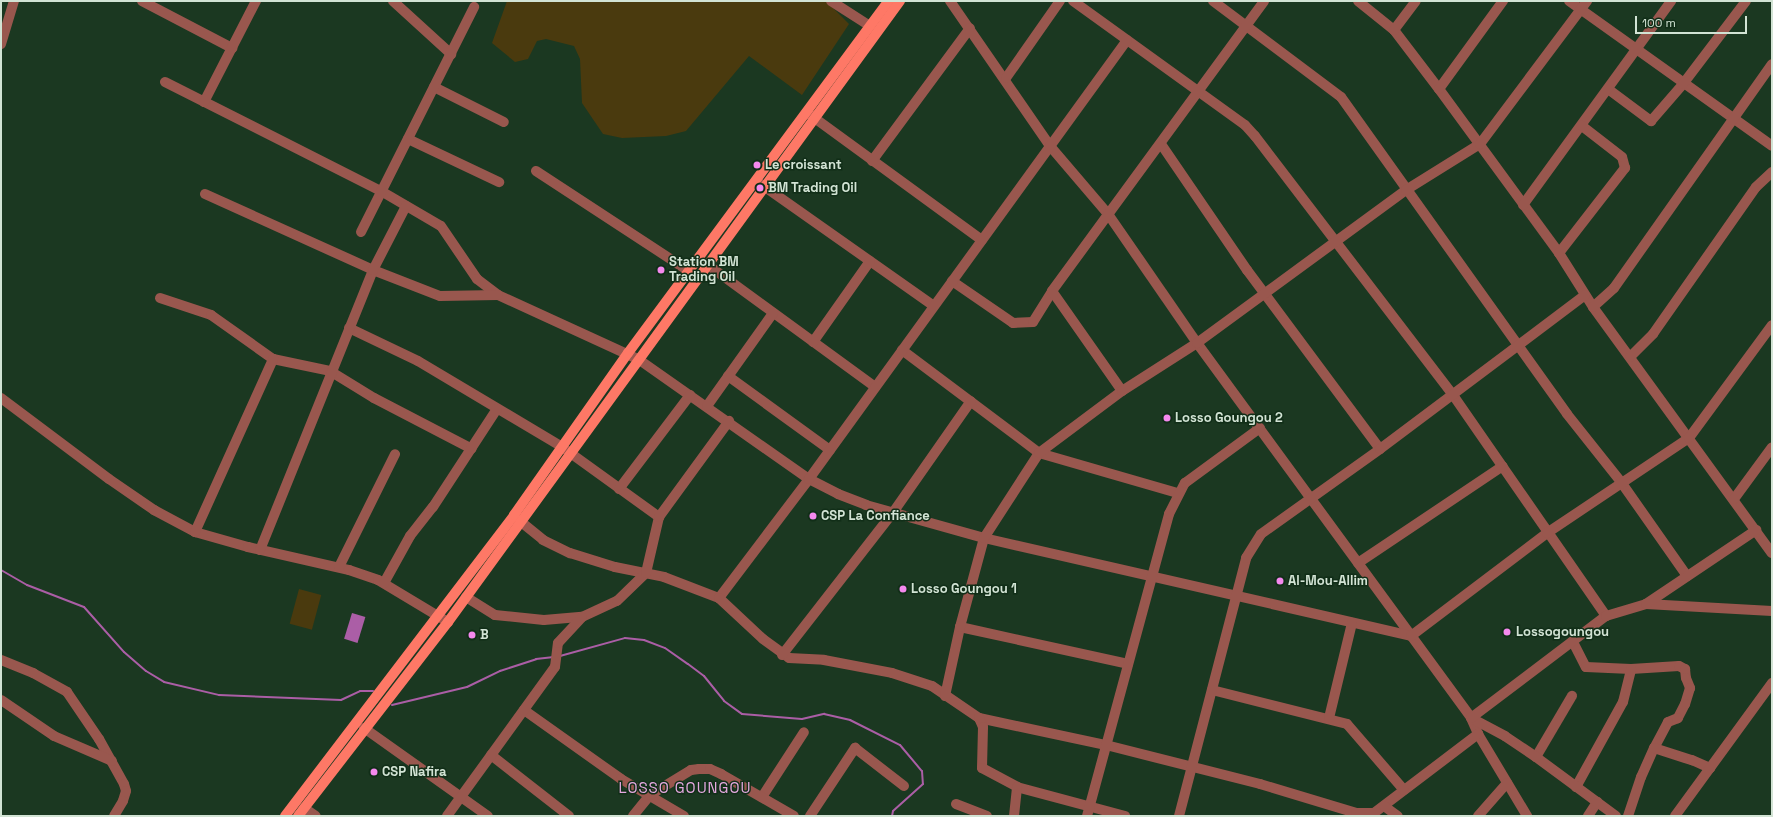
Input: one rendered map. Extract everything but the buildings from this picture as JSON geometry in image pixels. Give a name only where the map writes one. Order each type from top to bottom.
[{"type":"main road","points":[[811,116],[888,1]]},
{"type":"main road","points":[[298,816],[466,597],[566,450],[628,353],[689,271],[760,184],[900,1]]},
{"type":"main road","points":[[566,450],[638,359],[708,265],[760,184]]},
{"type":"main road","points":[[285,816],[439,615],[518,519]]},
{"type":"street","points":[[1,44],[14,1]]},
{"type":"street","points":[[142,1],[232,48]]},
{"type":"street","points":[[204,102],[256,1]]},
{"type":"street","points":[[393,1],[450,54]]},
{"type":"street","points":[[831,1],[870,26]]},
{"type":"street","points":[[950,1],[1006,78],[1050,146],[1108,214],[1197,343],[1312,497],[1358,563],[1471,718],[1478,734],[1527,816]]},
{"type":"street","points":[[1006,78],[1060,1]]},
{"type":"street","points":[[1073,1],[1250,130],[1336,240],[1453,395],[1503,466],[1547,534],[1606,616]]},
{"type":"street","points":[[1213,1],[1341,97],[1406,190],[1585,438],[1621,482],[1687,576]]},
{"type":"street","points":[[952,281],[1010,322],[1019,324],[1033,322],[1052,291],[1161,144],[1264,1]]},
{"type":"street","points":[[1358,1],[1394,30],[1439,89],[1559,253],[1593,307],[1772,553]]},
{"type":"street","points":[[1394,30],[1416,1]]},
{"type":"street","points":[[1439,89],[1503,1]]},
{"type":"street","points":[[1569,1],[1733,120],[1772,146]]},
{"type":"street","points":[[945,696],[960,627],[984,538],[1039,453],[1122,391],[1197,343],[1264,292],[1406,190],[1480,144],[1587,1]]},
{"type":"street","points":[[1523,205],[1582,126],[1671,1]]},
{"type":"street","points":[[1608,89],[1651,121],[1683,84],[1746,1]]},
{"type":"street","points":[[360,232],[474,7]]},
{"type":"street","points":[[872,161],[970,28]]},
{"type":"street","points":[[719,598],[830,450],[1127,40]]},
{"type":"street","points":[[1593,307],[1614,288],[1772,64]]},
{"type":"street","points":[[165,82],[381,191],[441,226],[477,279],[498,295],[628,353],[728,420],[808,479],[866,505],[894,511],[984,538],[1411,636],[1547,534],[1621,482],[1689,438],[1772,325]]},
{"type":"street","points":[[434,87],[504,122]]},
{"type":"street","points":[[811,116],[982,240]]},
{"type":"street","points":[[1559,253],[1625,168],[1622,157],[1582,126]]},
{"type":"street","points":[[408,139],[499,182]]},
{"type":"street","points":[[1161,144],[1264,292],[1380,449]]},
{"type":"street","points":[[536,171],[689,271]]},
{"type":"street","points":[[1630,357],[1653,334],[1756,186],[1772,172]]},
{"type":"street","points":[[760,184],[934,306]]},
{"type":"street","points":[[205,194],[373,270],[440,296],[498,295]]},
{"type":"street","points":[[260,550],[330,371],[373,270],[406,206]]},
{"type":"street","points":[[813,342],[870,261]]},
{"type":"street","points":[[708,265],[875,387]]},
{"type":"street","points":[[1052,291],[1122,391]]},
{"type":"street","points":[[1179,816],[1246,558],[1261,534],[1380,449],[1585,295]]},
{"type":"street","points":[[160,298],[211,315],[273,359],[330,371],[374,398],[472,449]]},
{"type":"street","points":[[707,406],[773,312]]},
{"type":"street","points":[[349,328],[418,361],[566,450],[659,518]]},
{"type":"street","points":[[902,350],[971,400],[1039,453],[1178,493]]},
{"type":"street","points":[[195,532],[273,359]]},
{"type":"street","points":[[728,376],[830,450]]},
{"type":"street","points":[[620,489],[690,395]]},
{"type":"street","points":[[1,398],[154,510],[195,532],[260,550],[339,567],[384,583],[439,615],[448,622]]},
{"type":"street","points":[[782,655],[894,511],[971,400]]},
{"type":"street","points":[[384,583],[410,536],[472,449],[497,409]]},
{"type":"street","points":[[466,597],[495,615],[544,620],[582,617],[617,601],[646,573],[659,518],[728,420]]},
{"type":"street","points":[[1089,811],[1151,576],[1169,514],[1178,493],[1195,475],[1260,428]]},
{"type":"street","points":[[1734,499],[1772,447]]},
{"type":"street","points":[[339,567],[395,454]]},
{"type":"street","points":[[1358,563],[1503,466]]},
{"type":"street","points":[[518,519],[543,540],[570,553],[614,567],[646,573],[719,598],[782,655],[789,658],[824,660],[892,673],[932,686],[979,718],[1106,745],[1192,766],[1355,815],[1374,813],[1478,734]]},
{"type":"street","points":[[1471,718],[1606,616],[1646,604],[1756,530]]},
{"type":"street","points":[[1646,604],[1772,611]]},
{"type":"street","points":[[447,816],[556,667],[558,643],[582,617]]},
{"type":"street","points":[[1330,718],[1352,623]]},
{"type":"street","points":[[960,627],[1128,664]]},
{"type":"street","points":[[1573,642],[1586,667],[1631,669],[1681,666],[1685,669],[1686,678],[1690,688],[1685,704],[1679,718],[1668,722],[1654,748],[1641,777],[1628,816]]},
{"type":"street","points":[[1,660],[63,688],[112,761],[126,791],[115,816]]},
{"type":"street","points":[[1576,787],[1623,702],[1631,669]]},
{"type":"street","points":[[1675,816],[1772,683]]},
{"type":"street","points":[[1212,690],[1330,718],[1347,724],[1404,790]]},
{"type":"street","points":[[1536,757],[1572,696]]},
{"type":"street","points":[[1,700],[54,736],[112,761]]},
{"type":"street","points":[[524,710],[622,779],[684,816]]},
{"type":"street","points":[[979,718],[983,727],[982,768],[1017,787],[1089,811],[1124,816]]},
{"type":"street","points":[[1471,718],[1505,736],[1616,816]]},
{"type":"street","points":[[364,728],[488,816]]},
{"type":"street","points":[[762,798],[804,732]]},
{"type":"street","points":[[810,816],[855,748],[904,786]]},
{"type":"street","points":[[1654,748],[1692,760],[1710,768]]},
{"type":"street","points":[[491,755],[570,816]]},
{"type":"street","points":[[633,816],[650,795],[691,770],[699,769],[710,769],[721,774],[794,816]]},
{"type":"street","points":[[1478,816],[1507,783]]},
{"type":"street","points":[[1014,816],[1017,787]]},
{"type":"street","points":[[1183,800],[1186,816]]},
{"type":"street","points":[[1588,816],[1597,802]]},
{"type":"street","points":[[956,804],[987,816]]},
{"type":"street","points":[[1384,806],[1398,816]]},
{"type":"street","points":[[304,808],[316,816]]},
{"type":"shaded area","points":[[507,1],[826,1],[849,24],[802,95],[749,56],[686,131],[666,136],[622,138],[603,134],[582,103],[580,59],[574,46],[546,39],[537,41],[528,59],[515,62],[492,43]]},
{"type":"shaded area","points":[[299,589],[321,595],[312,630],[290,624]]},
{"type":"shaded area","points":[[352,613],[365,617],[357,643],[344,639]]},
{"type":"waterway","points":[[1,570],[27,585],[84,607],[124,652],[146,671],[164,682],[219,695],[341,700],[360,691],[373,691]]},
{"type":"waterway","points":[[560,656],[625,638],[644,640],[665,648],[704,676],[724,701],[742,714],[802,719],[824,714],[850,720],[900,745],[922,771],[923,784],[893,811],[892,816]]},
{"type":"waterway","points":[[392,705],[467,687],[500,671],[536,659],[554,657]]},
{"type":"place","name":"Le croissant","points":[[757,165]]},
{"type":"place","name":"BM Trading Oil","points":[[760,188]]},
{"type":"place","name":"Station BM Trading Oil","points":[[661,270]]},
{"type":"place","name":"Losso Goungou 2","points":[[1167,418]]},
{"type":"place","name":"CSP La Confiance","points":[[813,516]]},
{"type":"place","name":"Al-Mou-Allim","points":[[1280,581]]},
{"type":"place","name":"Losso Goungou 1","points":[[903,589]]},
{"type":"place","name":"Lossogoungou","points":[[1507,632]]},
{"type":"place","name":"B","points":[[472,635]]},
{"type":"place","name":"CSP Nafira","points":[[374,772]]},
{"type":"district","name":"LOSSO GOUNGOU","points":[[685,788]]}]
